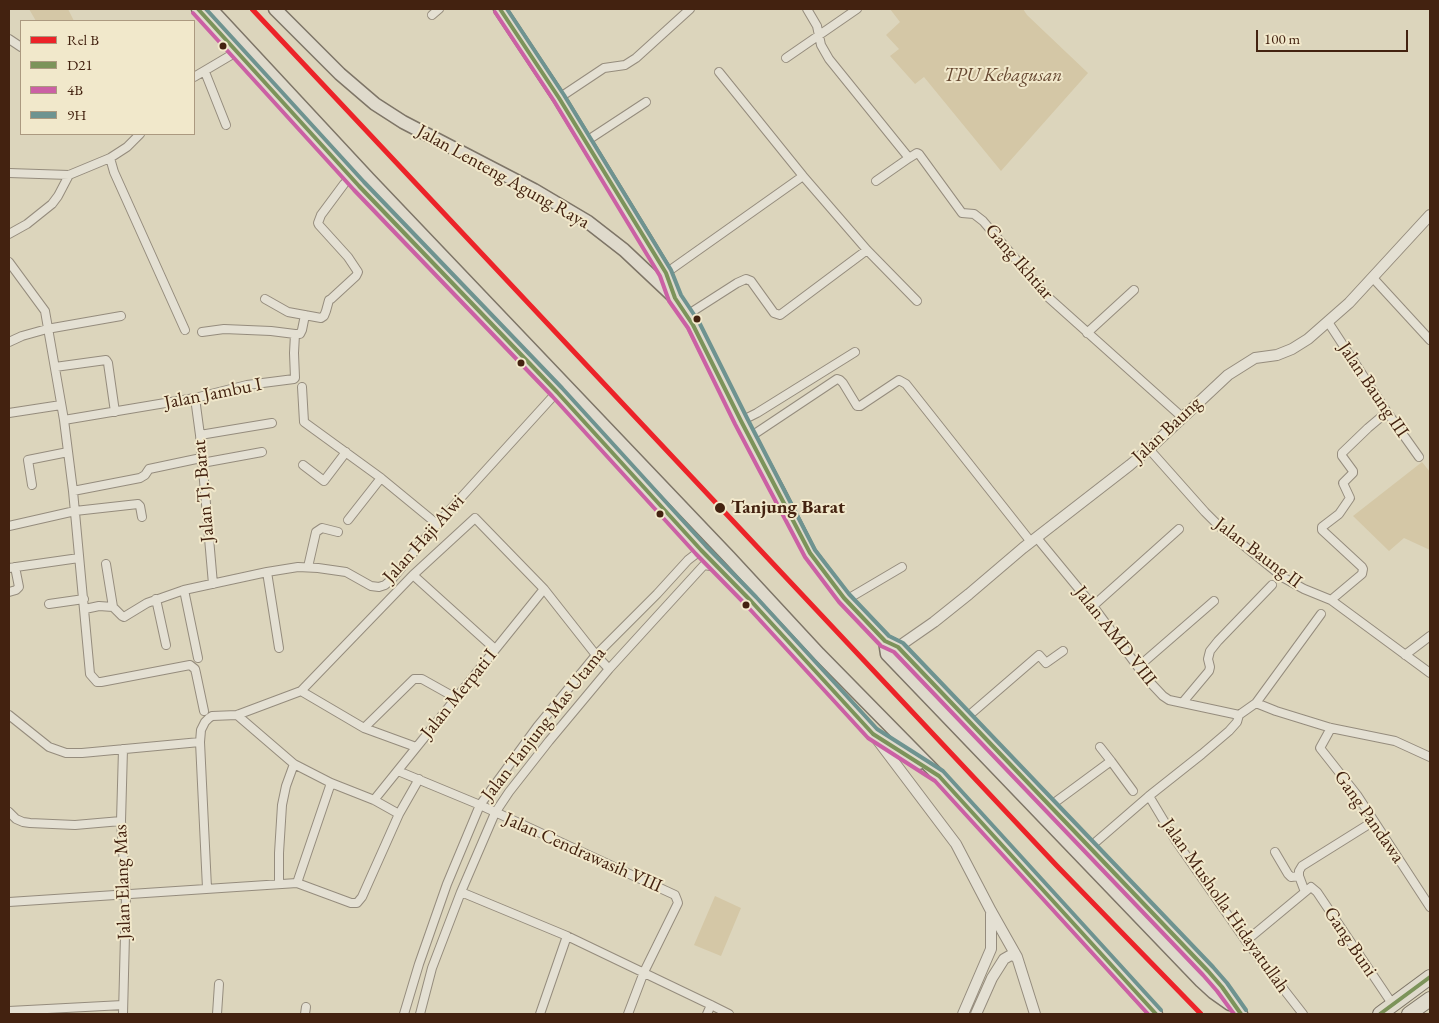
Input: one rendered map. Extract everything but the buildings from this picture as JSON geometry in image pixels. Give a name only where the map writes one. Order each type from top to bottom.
[{"type":"highway","points":[[1380,1014],[1430,977]]},
{"type":"highway","points":[[1409,1014],[1430,999]]},
{"type":"highway","points":[[1422,1014],[1430,1008]]},
{"type":"main road","points":[[198,9],[557,392],[873,734],[939,776]]},
{"type":"main road","points":[[211,9],[360,181],[729,557],[819,654],[939,776],[1156,1014]]},
{"type":"main road","name":"Jalan Lenteng Agung Raya","points":[[275,9],[340,74],[375,104],[403,122],[534,190],[588,222],[624,250],[675,298],[687,315],[810,553],[846,600],[885,641],[898,647],[1090,847],[1213,976],[1238,1010]]},
{"type":"main road","points":[[500,9],[560,98],[666,274],[675,298]]},
{"type":"main road","points":[[718,567],[729,557]]},
{"type":"main road","name":"Jalan Lenteng Agung Raya","points":[[885,641],[887,654],[1201,981],[1238,1010]]},
{"type":"street","points":[[432,15],[439,9]]},
{"type":"street","points":[[560,98],[604,68],[625,65],[636,58],[690,9]]},
{"type":"street","points":[[807,9],[818,26],[821,45],[829,59],[909,158],[876,181]]},
{"type":"street","points":[[786,58],[857,9]]},
{"type":"street","points":[[9,39],[20,45]]},
{"type":"street","points":[[195,76],[238,51]]},
{"type":"street","points":[[204,72],[226,125]]},
{"type":"street","points":[[719,72],[803,176],[867,250],[917,301]]},
{"type":"street","points":[[585,142],[646,102]]},
{"type":"street","points":[[9,172],[69,175],[110,158],[127,147],[139,135]]},
{"type":"street","name":"Gang Ikhtiar","points":[[909,158],[916,153],[919,154],[962,213],[974,214],[983,221],[1049,298],[1182,417]]},
{"type":"street","points":[[110,158],[114,172],[185,330]]},
{"type":"street","points":[[9,234],[36,218],[52,204],[69,175]]},
{"type":"street","points":[[666,274],[803,176]]},
{"type":"street","points":[[265,299],[288,312],[320,318],[324,316],[329,300],[358,272],[348,257],[318,223],[344,184],[360,181]]},
{"type":"street","name":"Jalan Baung","points":[[898,647],[934,622],[1146,452],[1228,375],[1254,358],[1277,355],[1292,349],[1308,339],[1349,303],[1430,215]]},
{"type":"street","points":[[687,315],[746,279],[751,281],[774,313],[780,315],[867,250]]},
{"type":"street","points":[[9,262],[44,311],[64,420],[73,491],[90,674],[94,679],[101,682],[190,665],[196,673],[204,711]]},
{"type":"street","points":[[1373,278],[1430,340]]},
{"type":"street","points":[[1087,333],[1134,290]]},
{"type":"street","name":"Jalan Jambu I","points":[[64,420],[195,398],[247,385],[294,379],[295,334],[300,334],[305,315]]},
{"type":"street","points":[[9,342],[47,329],[120,316]]},
{"type":"street","name":"Jalan Baung III","points":[[1328,322],[1419,457]]},
{"type":"street","points":[[202,332],[224,329],[295,334]]},
{"type":"street","points":[[741,421],[855,352]]},
{"type":"street","points":[[54,367],[106,360],[115,412]]},
{"type":"street","name":"Jalan AMD VIII","points":[[750,437],[837,379],[843,383],[857,406],[860,406],[899,380],[906,384],[1034,540],[1093,606],[1138,668],[1163,696],[1169,700],[1239,715]]},
{"type":"street","points":[[302,387],[304,422],[381,478],[437,524]]},
{"type":"street","name":"Jalan Haji Alwi","points":[[84,609],[99,606],[114,607],[124,617],[142,605],[184,590],[267,572],[308,567],[346,572],[371,586],[379,587],[385,585],[437,524],[557,392]]},
{"type":"street","name":"Jalan Tj. Barat","points":[[195,398],[213,584]]},
{"type":"street","points":[[9,413],[60,405]]},
{"type":"street","points":[[1331,600],[1362,574],[1363,569],[1322,530],[1322,527],[1339,514],[1348,504],[1350,498],[1343,483],[1353,471],[1342,454],[1387,412]]},
{"type":"street","points":[[200,435],[272,423]]},
{"type":"street","points":[[32,485],[28,460],[68,452]]},
{"type":"street","points":[[73,491],[140,478],[149,470],[262,452]]},
{"type":"street","points":[[303,465],[324,481],[346,452]]},
{"type":"street","name":"Jalan Baung II","points":[[1146,452],[1220,527],[1284,578],[1331,600],[1430,673]]},
{"type":"street","points":[[348,520],[381,478]]},
{"type":"street","points":[[9,526],[75,512],[138,504],[142,517]]},
{"type":"street","points":[[207,888],[200,742],[201,730],[207,719],[212,716],[237,715],[301,691],[413,574],[475,518],[544,589],[609,669]]},
{"type":"street","points":[[308,567],[316,532],[322,528],[338,532]]},
{"type":"street","points":[[1093,606],[1179,529]]},
{"type":"street","name":"Jalan Tanjung Mas Utama","points":[[404,1014],[447,884],[480,805],[537,727],[596,655],[688,560],[702,550]]},
{"type":"street","points":[[9,592],[19,587],[12,568],[80,558]]},
{"type":"street","points":[[106,564],[114,607]]},
{"type":"street","name":"Jalan Tanjung Mas Utama","points":[[420,1014],[432,968],[461,892],[495,813],[549,741],[609,669],[704,565],[718,567]]},
{"type":"street","points":[[846,600],[902,567]]},
{"type":"street","points":[[267,572],[279,648]]},
{"type":"street","points":[[413,574],[495,649]]},
{"type":"street","points":[[1183,702],[1209,671],[1208,659],[1210,651],[1272,585]]},
{"type":"street","name":"Jalan Merpati I","points":[[374,800],[544,589]]},
{"type":"street","points":[[184,590],[198,658]]},
{"type":"street","points":[[49,604],[84,599]]},
{"type":"street","points":[[156,599],[166,645]]},
{"type":"street","points":[[1138,668],[1214,602]]},
{"type":"street","points":[[1090,847],[1229,731],[1237,722],[1239,715],[1256,703],[1321,614]]},
{"type":"street","points":[[1405,655],[1430,636]]},
{"type":"street","points":[[966,718],[1038,655],[1046,663],[1063,651]]},
{"type":"street","points":[[364,728],[414,679],[422,679],[456,698]]},
{"type":"street","points":[[301,691],[364,728],[416,747]]},
{"type":"street","points":[[1256,703],[1331,728],[1395,741],[1430,757]]},
{"type":"street","points":[[9,715],[49,746],[66,753],[200,742]]},
{"type":"street","points":[[237,715],[294,764],[331,783],[374,800],[399,814]]},
{"type":"street","name":"Gang Pandawa","points":[[1331,728],[1320,748],[1357,795],[1430,907]]},
{"type":"street","points":[[873,734],[956,844],[1017,957],[1035,1014]]},
{"type":"street","points":[[1100,747],[1133,791]]},
{"type":"street","name":"Jalan Elang Mas","points":[[123,749],[120,821],[126,895],[123,1014]]},
{"type":"street","points":[[1050,806],[1112,761]]},
{"type":"street","points":[[279,884],[282,805],[294,764]]},
{"type":"street","name":"Jalan Cendrawasih VIII","points":[[398,771],[480,805],[675,895],[678,904],[644,972],[628,1014]]},
{"type":"street","points":[[9,902],[297,883],[351,903],[358,902],[362,897],[399,814],[419,779]]},
{"type":"street","points":[[297,883],[331,783]]},
{"type":"street","name":"Jalan Musholla Hidayatullah","points":[[1149,796],[1176,841],[1246,941],[1303,1014]]},
{"type":"street","points":[[9,812],[16,819],[23,822],[43,824],[75,825],[120,821]]},
{"type":"street","points":[[1275,852],[1292,878],[1299,876],[1299,870],[1306,862],[1374,821]]},
{"type":"street","name":"Gang Buni","points":[[1299,876],[1305,892]]},
{"type":"street","name":"Gang Buni","points":[[1246,941],[1311,887],[1393,1005]]},
{"type":"street","points":[[461,892],[567,936],[712,1004],[729,1014]]},
{"type":"street","points":[[963,1014],[991,949],[991,911]]},
{"type":"street","points":[[540,1014],[567,936]]},
{"type":"street","points":[[976,1014],[992,978],[1004,959],[1011,955],[1017,957]]},
{"type":"street","points":[[217,1014],[218,984]]},
{"type":"street","points":[[707,1014],[712,1004]]},
{"type":"street","points":[[9,1011],[123,1005]]},
{"type":"green space","points":[[29,9],[68,9],[74,20],[35,20]]},
{"type":"green space","name":"TPU Kebagusan","points":[[890,9],[1023,9],[1088,73],[1001,171],[924,77],[915,84],[890,56],[899,49],[886,35],[900,22]]},
{"type":"green space","points":[[1422,462],[1430,472],[1430,550],[1404,538],[1389,551],[1353,516]]},
{"type":"green space","points":[[715,896],[741,908],[721,956],[694,945]]},
{"type":"rail line","name":"B","points":[[252,9],[1057,866],[1201,1014]]},
{"type":"transit line","name":"D21","points":[[198,9],[359,186],[557,392],[873,734],[939,776],[1156,1014]]},
{"type":"transit line","name":"9H","points":[[206,9],[364,182],[562,388],[877,729],[943,771],[1161,1010]]},
{"type":"transit line","name":"D21","points":[[500,9],[559,98],[666,273],[675,298],[693,325],[810,553],[844,598],[885,641],[898,647],[1208,971],[1241,1014]]},
{"type":"transit line","name":"9H","points":[[507,9],[564,95],[671,270],[681,295],[699,322],[815,550],[849,594],[889,636],[903,643],[1213,967],[1246,1010]]},
{"type":"transit line","name":"4B","points":[[495,12],[554,101],[660,276],[669,301],[688,328],[735,424],[805,557],[839,602],[881,646],[894,652],[1203,975],[1234,1014]]},
{"type":"transit line","name":"4B","points":[[193,13],[354,190],[552,396],[868,738],[935,781],[1148,1014]]},
{"type":"transit line","name":"D21","points":[[1380,1014],[1430,977]]},
{"type":"place","name":"Tanjung Barat","points":[[720,508]]}]
